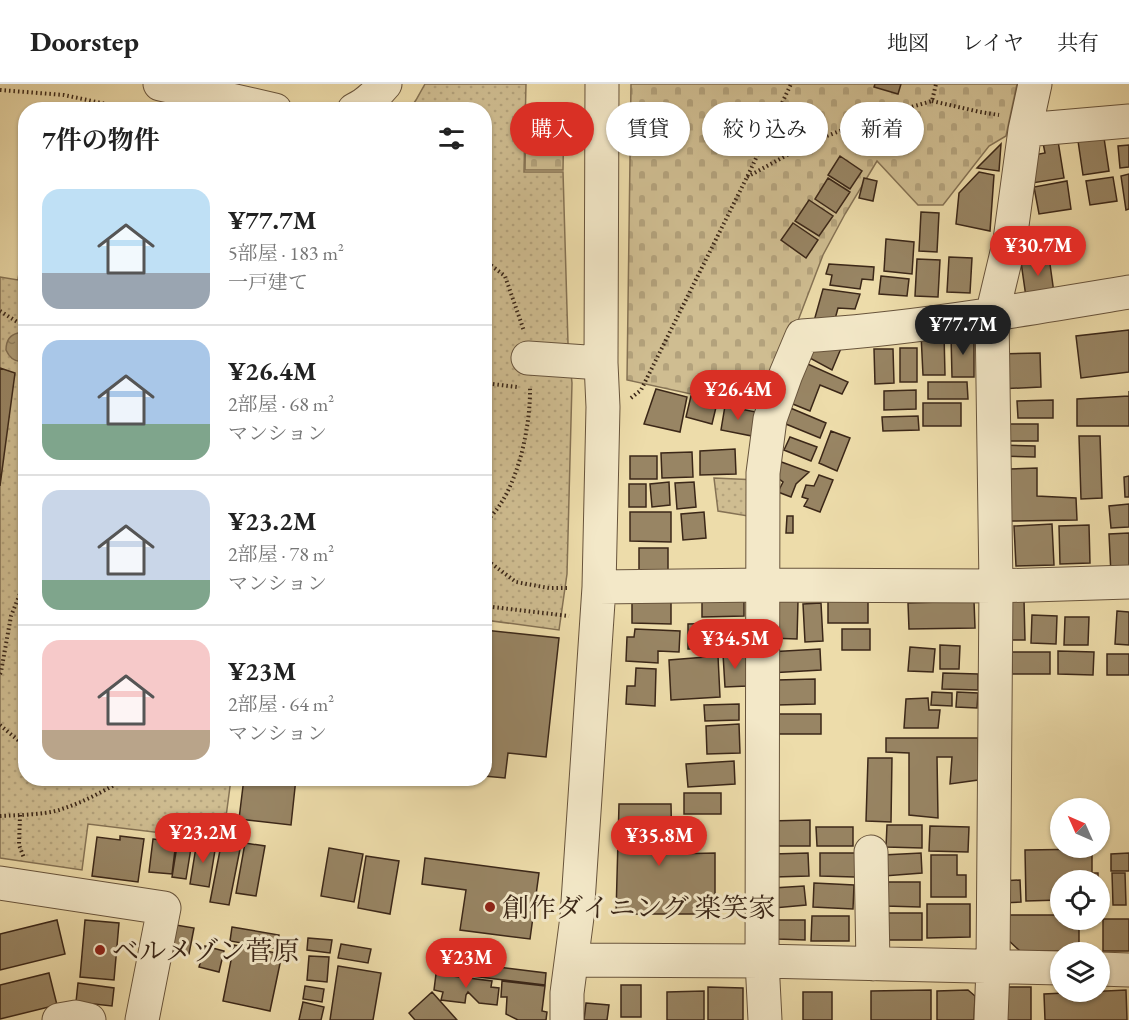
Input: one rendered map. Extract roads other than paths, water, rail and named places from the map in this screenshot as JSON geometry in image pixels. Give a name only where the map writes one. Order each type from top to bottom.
[{"type":"street","points":[[160,84],[240,102]]},
{"type":"street","points":[[366,102],[385,84]]},
{"type":"street","points":[[567,1020],[567,993],[577,917],[586,587],[603,407],[601,363],[602,84]]},
{"type":"street","points":[[991,1020],[996,586],[992,315],[1010,240],[1026,125],[1035,84]]},
{"type":"street","points":[[1026,125],[1129,121]]},
{"type":"street","points":[[765,1020],[762,961],[763,473],[770,419],[802,336],[857,333],[992,315],[1129,292]]},
{"type":"street","points":[[523,373],[601,363]]},
{"type":"street","points":[[586,587],[996,586],[1129,582]]},
{"type":"street","points":[[871,852],[873,964]]},
{"type":"street","points":[[0,883],[164,908],[142,1020]]},
{"type":"street","points":[[572,960],[762,961],[1050,968]]},
{"type":"street","points":[[1110,969],[1129,970]]},
{"type":"street","points":[[59,1020],[76,1017],[89,1020]]},
{"type":"water","points":[[18,333],[18,361],[9,356],[6,350],[12,335]]},
{"type":"place","name":"創作ダイニング 楽笑家","points":[[490,907]]},
{"type":"place","name":"ベルメゾン菅原","points":[[100,950]]}]
